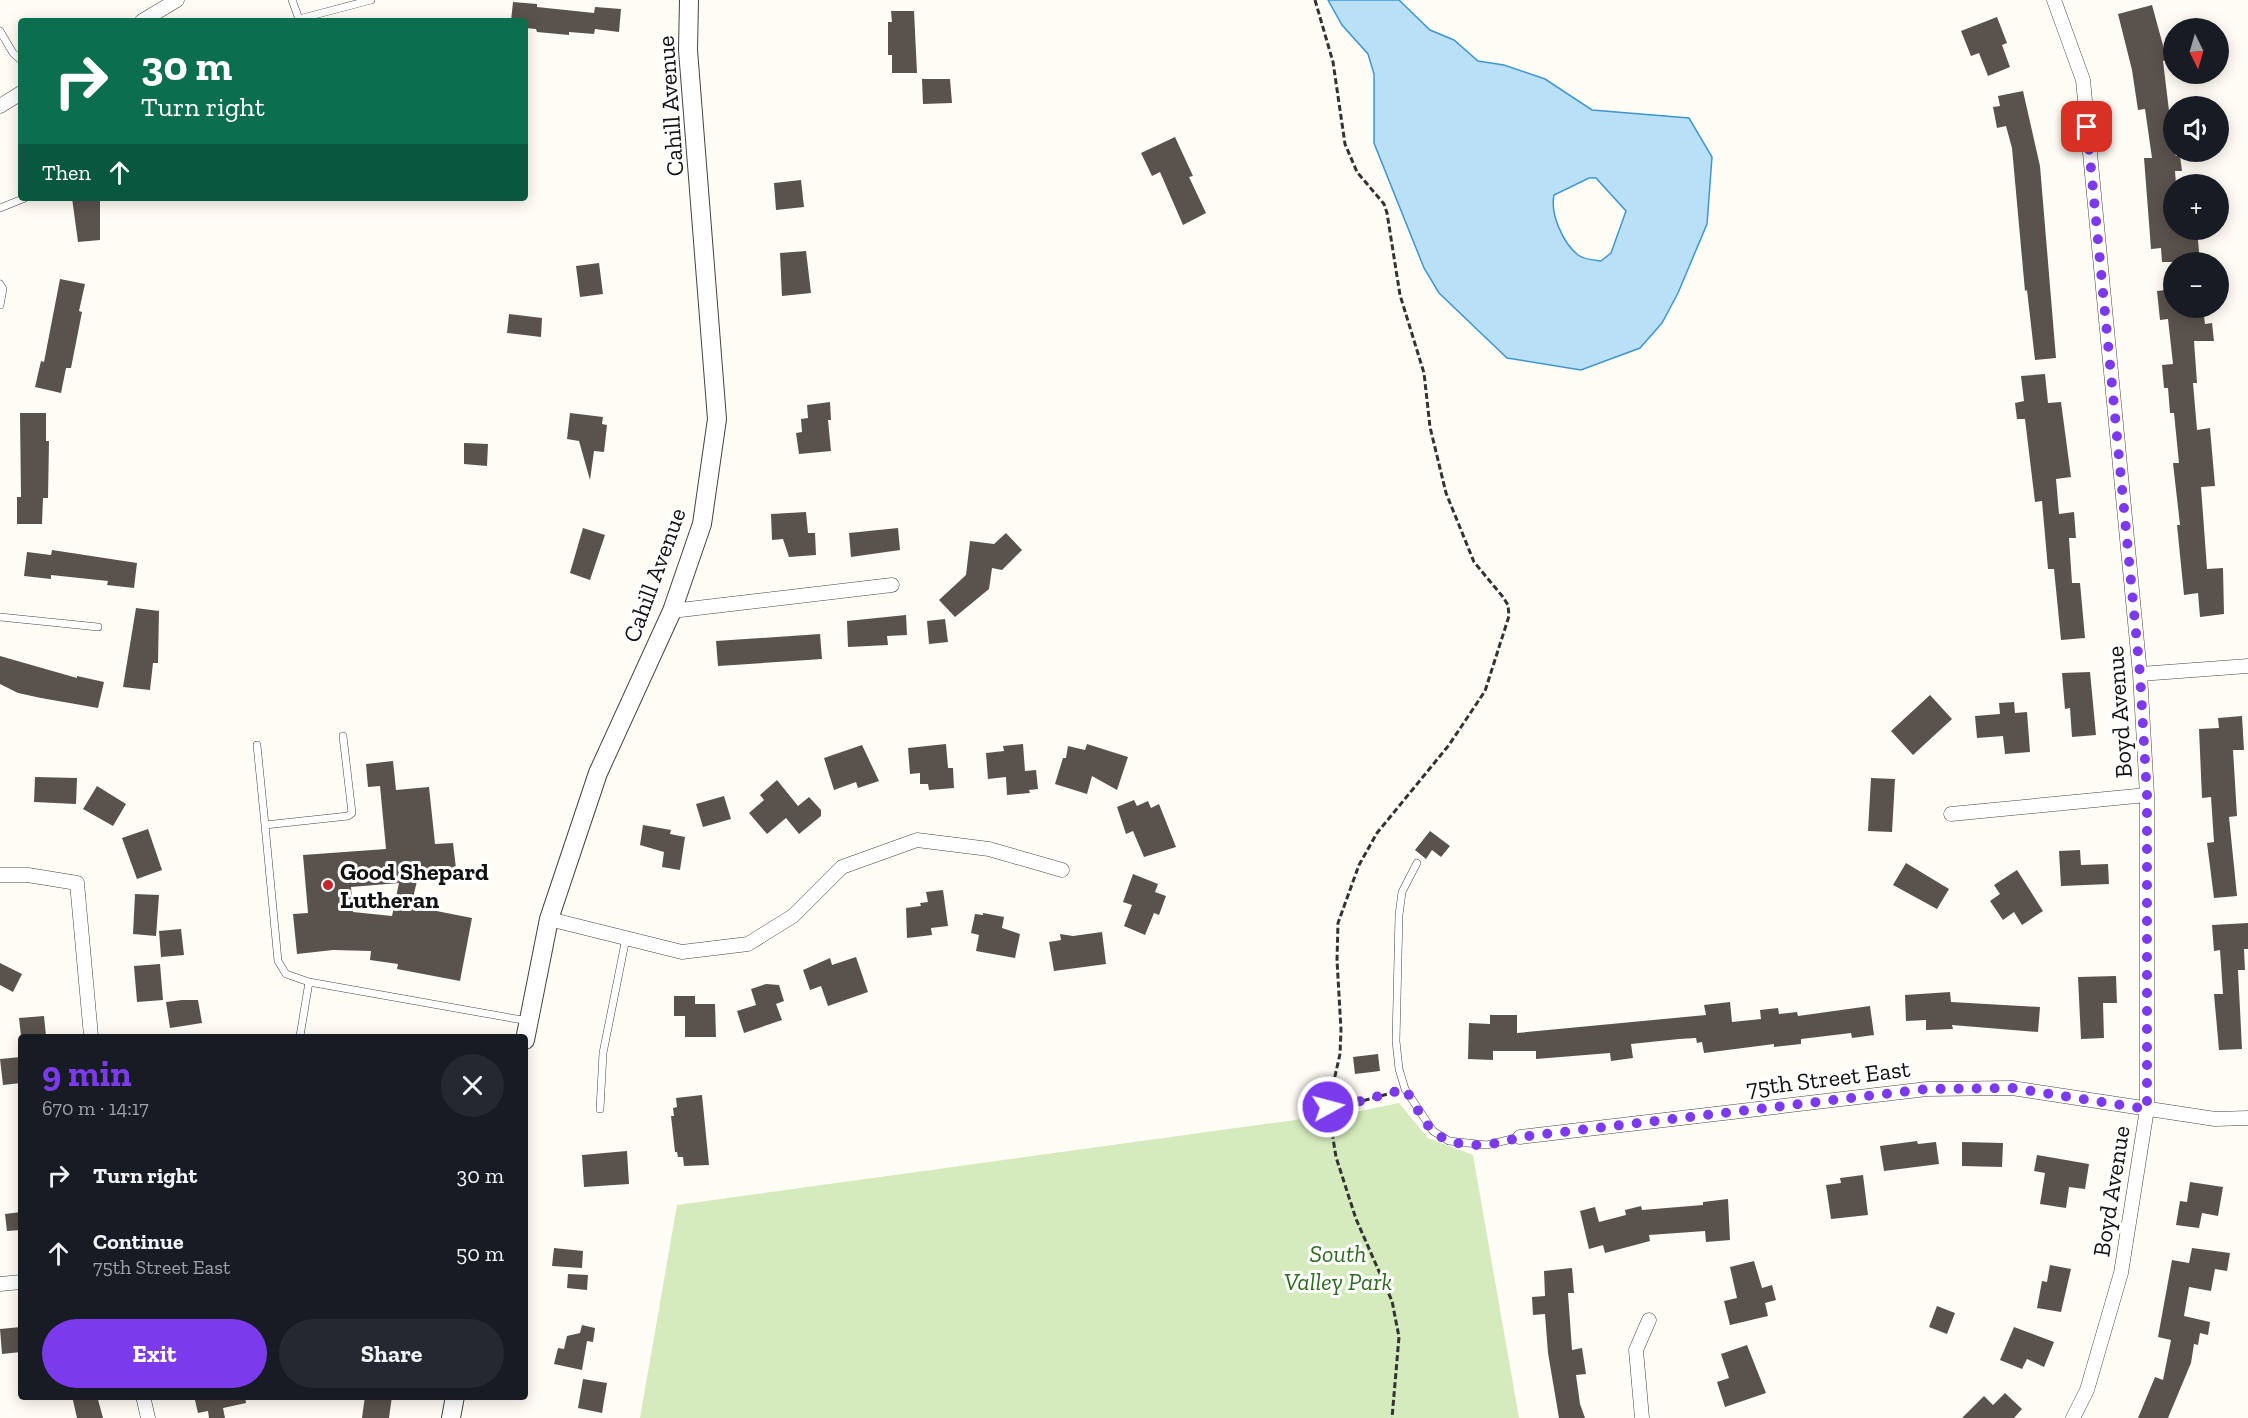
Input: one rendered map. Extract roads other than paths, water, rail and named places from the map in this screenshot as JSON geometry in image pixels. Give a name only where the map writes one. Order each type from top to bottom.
[{"type":"street","points":[[147,18],[177,0]]},
{"type":"street","name":"Cahill Avenue","points":[[526,1034],[549,919],[598,773],[672,611],[702,524],[717,419],[688,50],[689,0]]},
{"type":"street","name":"Boyd Avenue","points":[[2054,0],[2083,80],[2140,674],[2147,795],[2147,1109],[2121,1273],[2087,1389],[2073,1418]]},
{"type":"street","points":[[0,106],[18,95]]},
{"type":"street","points":[[672,611],[892,585]]},
{"type":"street","points":[[2140,674],[2248,666]]},
{"type":"street","points":[[1950,814],[2147,795]]},
{"type":"street","points":[[549,919],[682,952],[748,944],[793,916],[842,867],[916,840],[989,849],[1062,870]]},
{"type":"street","points":[[0,875],[28,875],[77,883],[91,1034]]},
{"type":"street","name":"75th Street East","points":[[1520,1137],[1927,1089],[2012,1088],[2215,1119],[2248,1118]]},
{"type":"street","points":[[0,1284],[18,1282]]},
{"type":"street","points":[[1642,1418],[1636,1350],[1649,1320]]},
{"type":"street","points":[[144,1400],[148,1418]]},
{"type":"street","points":[[451,1418],[454,1400]]},
{"type":"lane","points":[[292,0],[298,18]]},
{"type":"lane","points":[[302,18],[370,0]]},
{"type":"lane","points":[[0,31],[18,57]]},
{"type":"lane","points":[[0,208],[18,201]]},
{"type":"lane","points":[[0,284],[3,289],[0,305]]},
{"type":"lane","points":[[0,617],[98,627]]},
{"type":"lane","points":[[265,825],[348,816],[352,813],[344,736]]},
{"type":"lane","points":[[257,744],[278,961],[286,974],[309,982],[529,1021]]},
{"type":"lane","points":[[1418,863],[1402,892],[1399,915],[1396,1041],[1399,1068],[1405,1089],[1433,1131],[1449,1141],[1487,1145],[1520,1137]]},
{"type":"lane","points":[[600,1109],[603,1053],[626,938]]},
{"type":"lane","points":[[300,1034],[309,982]]},
{"type":"water","points":[[1328,0],[1399,0],[1430,30],[1454,40],[1478,61],[1504,65],[1545,79],[1592,110],[1689,118],[1712,157],[1707,224],[1678,293],[1662,323],[1640,348],[1581,370],[1507,358],[1439,293],[1424,268],[1374,143],[1374,74],[1368,54],[1342,25]],"holes":[[[1589,178],[1596,178],[1626,211],[1611,253],[1601,261],[1583,258],[1572,250],[1559,228],[1553,203],[1554,195]]]},
{"type":"place","name":"Good Shepard Lutheran","points":[[328,885]]},
{"type":"park label","name":"South Valley Park","points":[[1338,1267]]}]
